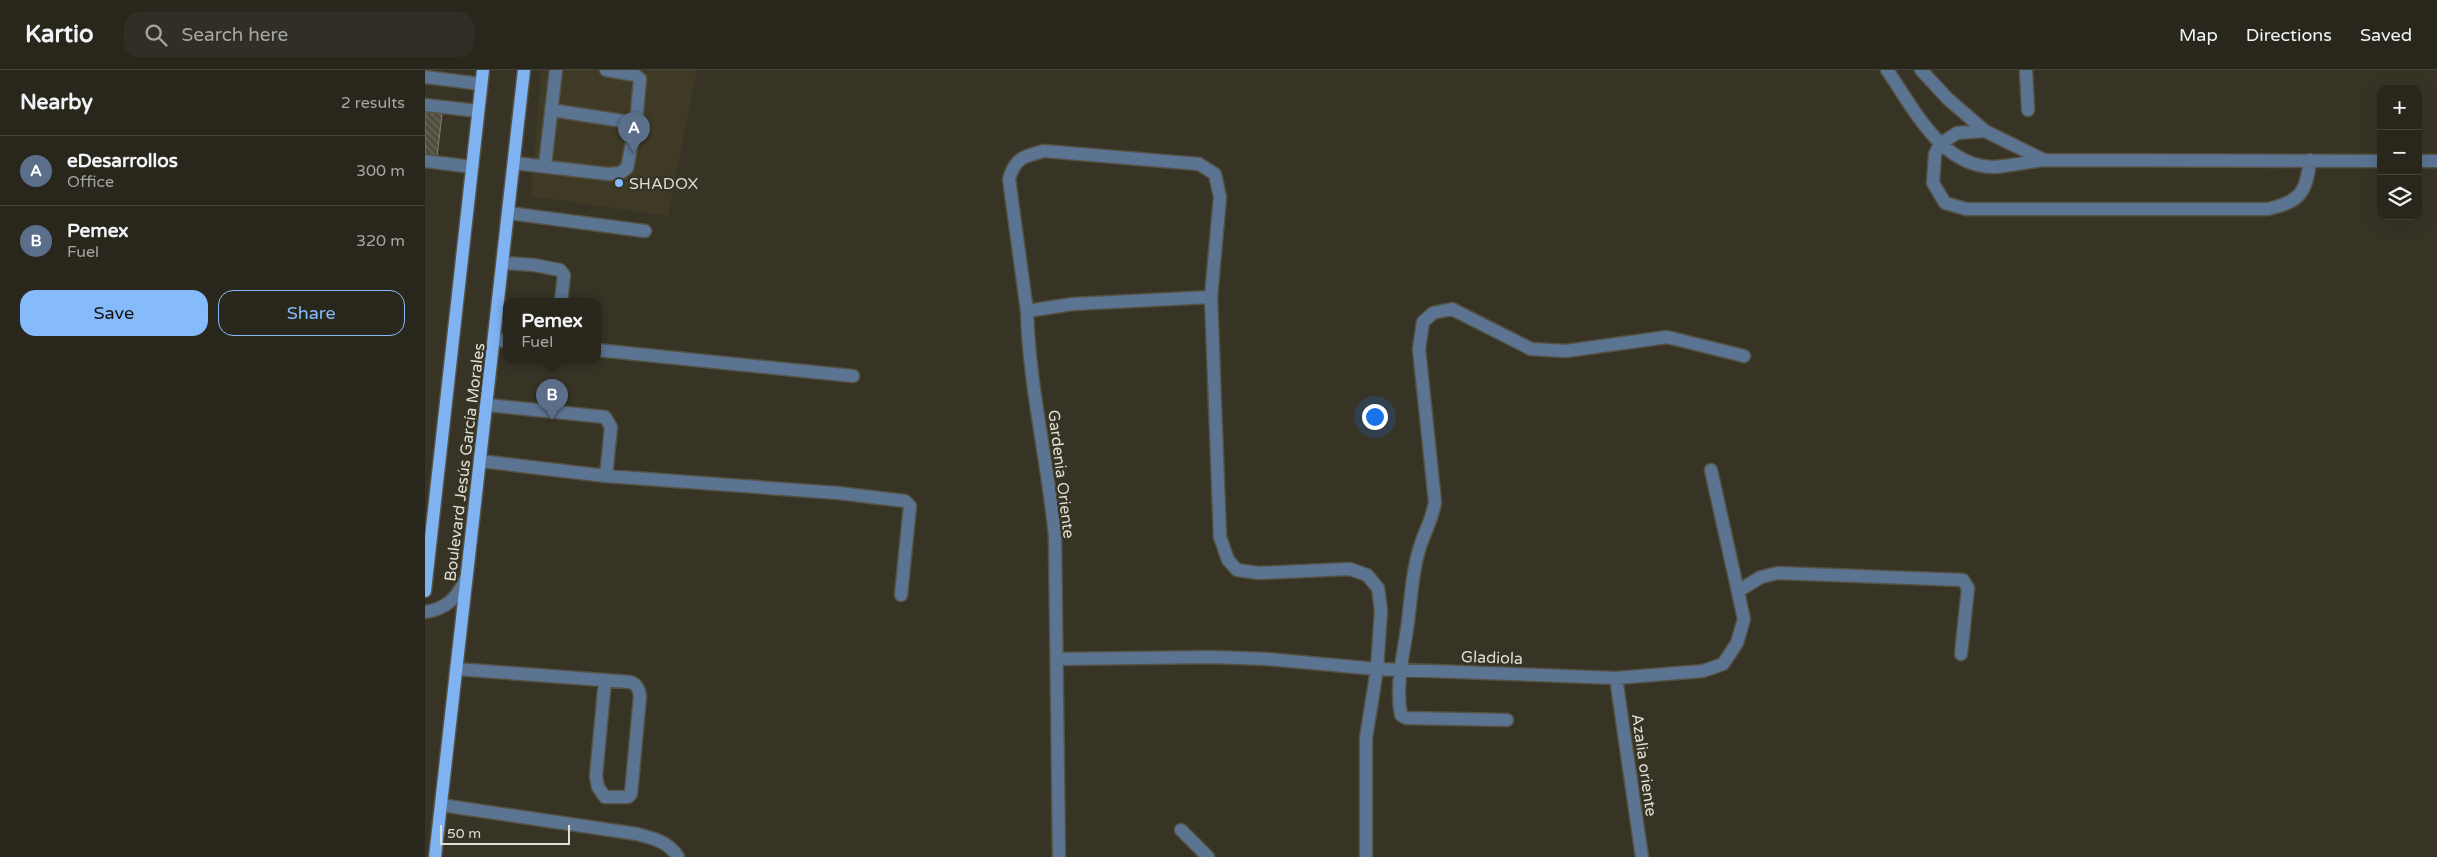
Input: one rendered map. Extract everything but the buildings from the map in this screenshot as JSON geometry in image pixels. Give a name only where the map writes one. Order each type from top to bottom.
[{"type":"main road","name":"Boulevard Jesús García Morales","points":[[425,590],[483,70]]},
{"type":"main road","name":"Boulevard Jesús García Morales","points":[[435,857],[455,669],[487,405],[501,340],[503,263],[524,70]]},
{"type":"street","points":[[545,165],[556,70]]},
{"type":"street","points":[[514,163],[545,165],[609,174],[620,173],[627,168],[636,123],[640,79],[635,75],[605,70]]},
{"type":"street","points":[[1887,70],[1940,144],[1974,164],[1994,167],[2044,160],[2377,160]]},
{"type":"street","points":[[1921,70],[1948,99],[1985,131],[2044,160]]},
{"type":"street","points":[[2026,70],[2028,110]]},
{"type":"street","points":[[425,78],[481,84]]},
{"type":"street","points":[[425,105],[478,111]]},
{"type":"street","points":[[551,110],[636,123]]},
{"type":"street","points":[[1985,131],[1957,133],[1940,144],[1935,154],[1933,183],[1945,203],[1966,209],[2268,210],[2287,205],[2300,194],[2307,184],[2310,160]]},
{"type":"street","name":"Gardenia Oriente","points":[[1059,857],[1055,537],[1052,499],[1031,366],[1027,311],[1009,179],[1013,166],[1024,156],[1044,151],[1199,164],[1215,174],[1220,197],[1211,297],[1220,536],[1227,560],[1237,570],[1259,573],[1350,569],[1367,575],[1378,588],[1381,610],[1377,669],[1367,738],[1367,857]]},
{"type":"street","points":[[425,161],[472,167]]},
{"type":"street","points":[[2422,161],[2437,161]]},
{"type":"street","points":[[508,214],[645,231]]},
{"type":"street","points":[[503,263],[535,264],[560,270],[563,275],[561,298]]},
{"type":"street","points":[[1027,311],[1073,304],[1211,297]]},
{"type":"street","points":[[1507,720],[1406,718],[1401,715],[1399,706],[1401,670],[1415,570],[1419,549],[1432,520],[1435,502],[1419,349],[1423,322],[1433,313],[1452,309],[1531,349],[1566,351],[1667,337],[1744,356]]},
{"type":"street","points":[[601,350],[853,376]]},
{"type":"street","points":[[487,405],[605,417],[611,427],[607,476]]},
{"type":"street","points":[[480,461],[607,476],[837,493],[905,501],[910,506],[901,595]]},
{"type":"street","name":"Gladiola","points":[[1057,660],[1222,657],[1377,669],[1616,678],[1703,671],[1723,664],[1737,643],[1744,619],[1711,470]]},
{"type":"street","points":[[1738,592],[1761,577],[1778,573],[1963,580],[1967,588],[1961,654]]},
{"type":"street","points":[[425,612],[437,610],[450,603],[460,592],[466,578]]},
{"type":"street","points":[[455,669],[605,680],[634,683],[639,688],[640,696],[631,794],[628,797],[605,797],[598,788],[596,776],[605,680]]},
{"type":"street","name":"Azalia oriente","points":[[1616,678],[1642,857]]},
{"type":"street","points":[[441,805],[637,834],[662,841],[674,850],[678,857]]},
{"type":"street","points":[[1181,830],[1208,857]]},
{"type":"shaded area","points":[[541,70],[697,70],[668,216],[531,196]]},
{"type":"place","name":"eDesarrollos","points":[[634,153]]},
{"type":"place","name":"SHADOX","points":[[619,183]]},
{"type":"place","name":"Pemex","points":[[552,420]]}]
